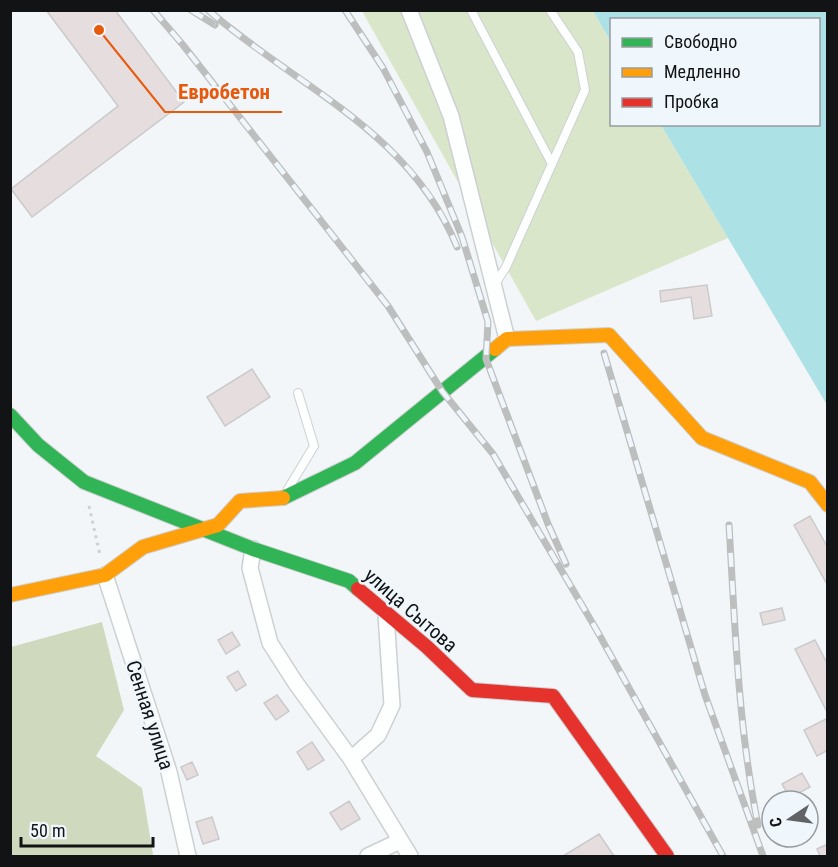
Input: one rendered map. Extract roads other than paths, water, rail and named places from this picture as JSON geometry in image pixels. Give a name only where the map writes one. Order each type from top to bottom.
[{"type":"street","points":[[408,10],[451,116],[507,339]]},
{"type":"street","points":[[10,595],[105,575],[143,548],[218,525],[240,501],[283,498],[355,463],[507,339],[609,335],[702,438],[810,482],[828,505]]},
{"type":"street","name":"улица Сытова","points":[[10,415],[38,444],[84,482],[253,549],[349,581],[386,615],[428,647],[471,690],[553,696],[667,856]]},
{"type":"street","points":[[253,549],[250,568],[270,643],[295,682],[351,759],[410,856]]},
{"type":"street","name":"Сенная улица","points":[[105,575],[169,771],[188,856]]},
{"type":"street","points":[[351,759],[378,735],[392,705],[386,615]]},
{"type":"street","points":[[368,856],[400,841]]},
{"type":"lane","points":[[471,10],[552,164]]},
{"type":"lane","points":[[494,285],[506,267],[585,90],[578,52],[550,10]]},
{"type":"lane","points":[[283,498],[314,446],[298,393]]},
{"type":"water","points":[[593,11],[827,11],[827,405],[662,126],[820,126],[820,18],[610,18],[610,40]]},
{"type":"railway","points":[[153,10],[388,306],[442,391],[493,454],[596,629],[723,856]]},
{"type":"railway","points":[[191,10],[215,25]]},
{"type":"railway","points":[[208,10],[242,38],[314,88],[381,141],[411,172],[436,207],[457,247]]},
{"type":"railway","points":[[345,10],[383,68],[427,152],[462,237],[488,322],[486,359],[548,524],[566,564]]},
{"type":"railway","points":[[604,353],[705,695],[763,856]]},
{"type":"railway","points":[[729,525],[742,713],[758,825]]},
{"type":"place","name":"Евробетон","points":[[99,30]]}]
